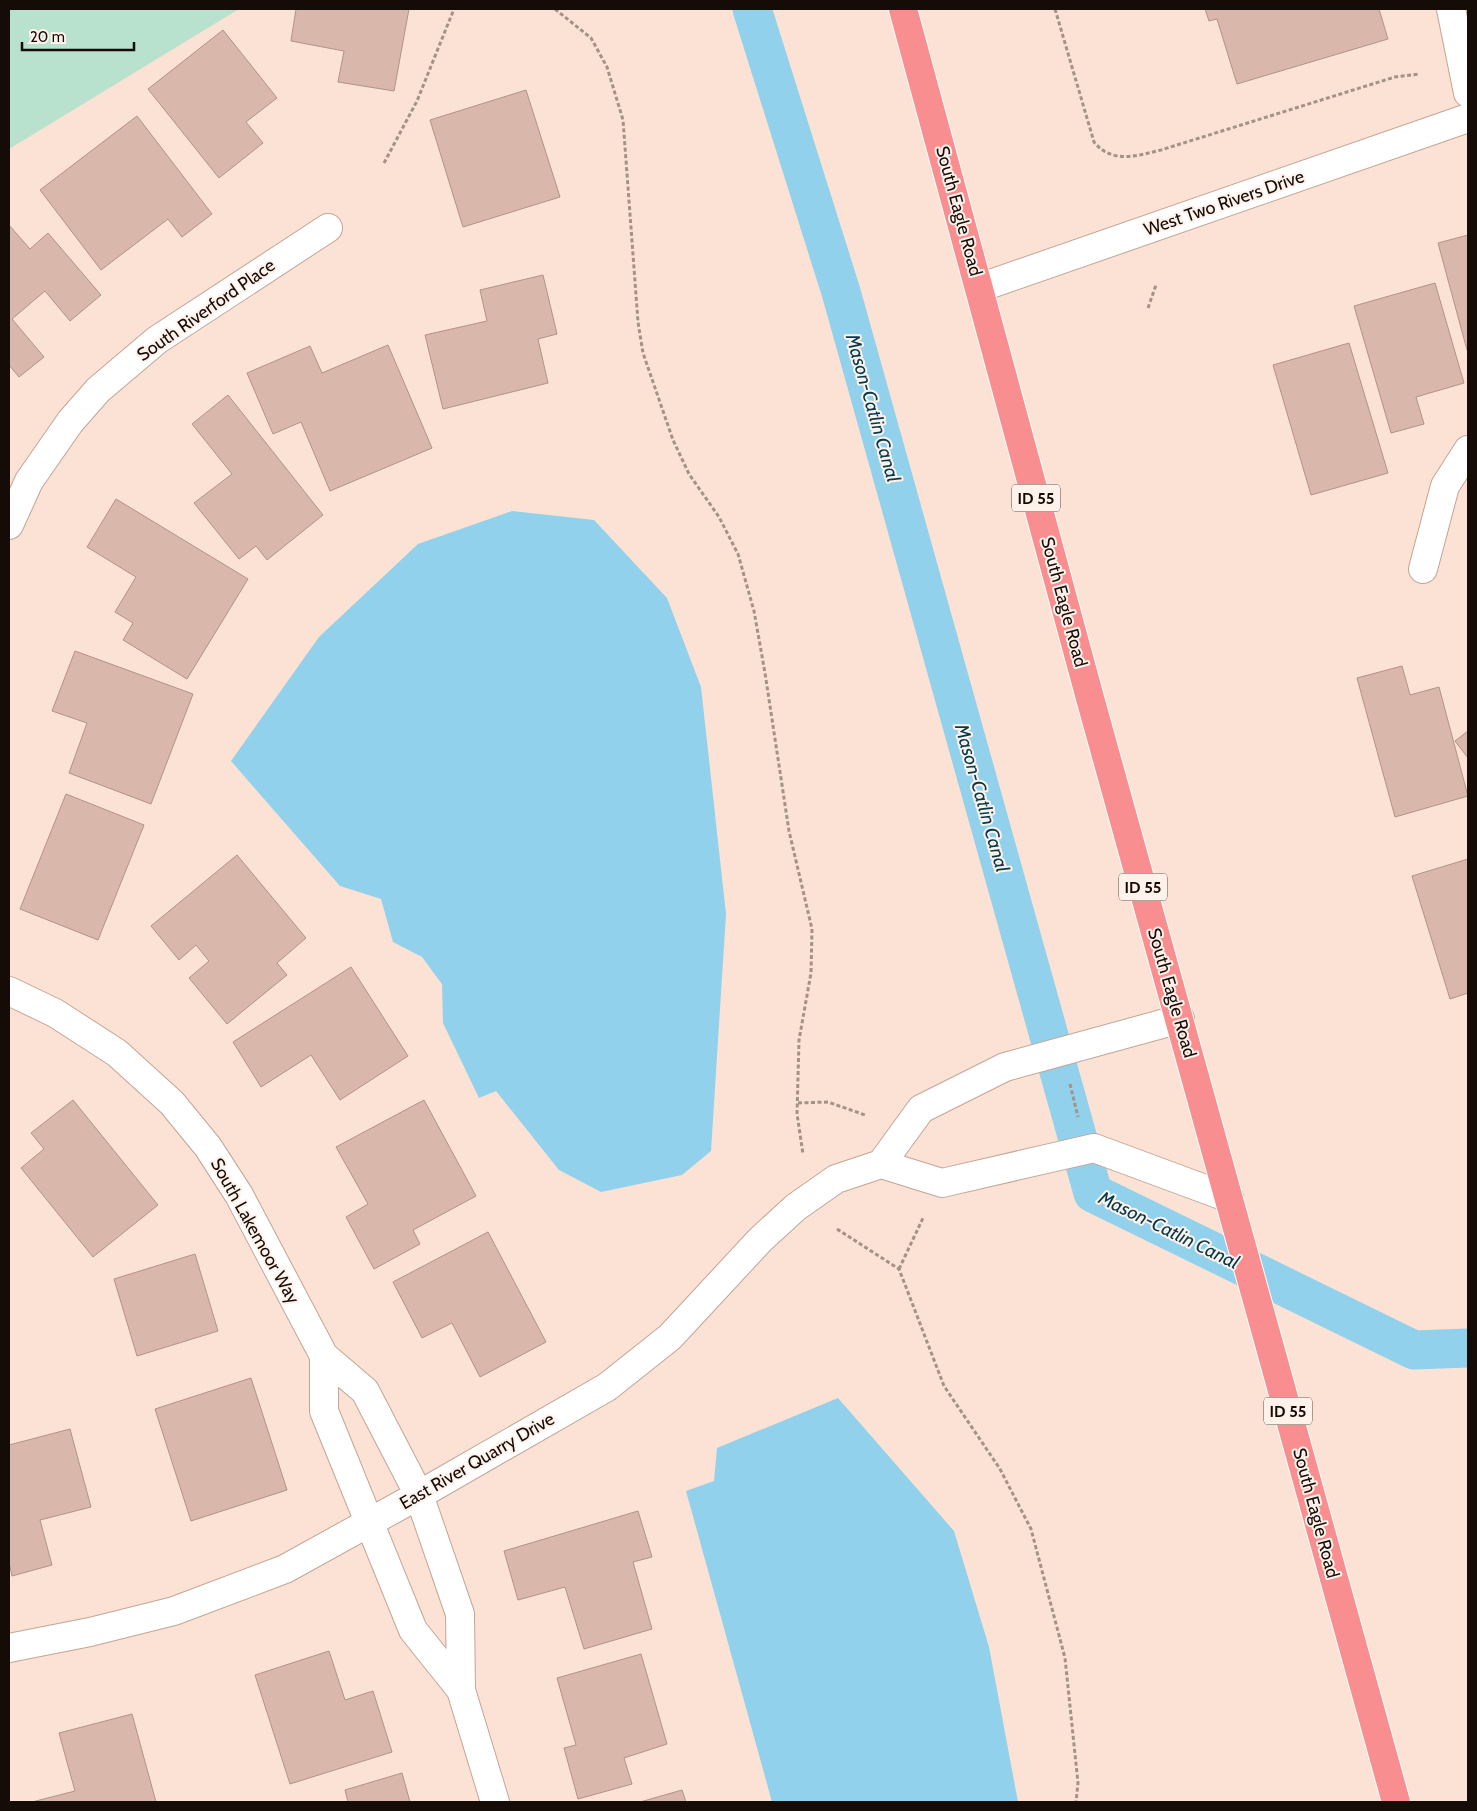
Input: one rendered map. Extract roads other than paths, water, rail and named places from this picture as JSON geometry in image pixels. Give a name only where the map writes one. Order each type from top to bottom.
[{"type":"highway","name":"South Eagle Road","points":[[904,9],[979,288],[1396,1802]]},
{"type":"street","points":[[1451,9],[1468,93]]},
{"type":"street","name":"West Two Rivers Drive","points":[[979,288],[1468,118]]},
{"type":"street","name":"South Riverford Place","points":[[9,525],[29,481],[70,422],[98,390],[157,340],[328,228]]},
{"type":"street","points":[[1423,569],[1446,486],[1468,450]]},
{"type":"street","name":"South Lakemoor Way","points":[[9,991],[55,1013],[117,1053],[172,1102],[208,1146],[239,1195],[324,1356],[365,1392],[418,1496],[460,1614],[461,1690],[495,1802]]},
{"type":"street","points":[[1180,1019],[1005,1066],[921,1110],[881,1164],[942,1183],[1094,1148],[1229,1198]]},
{"type":"street","name":"East River Quarry Drive","points":[[9,1648],[90,1632],[174,1611],[285,1569],[418,1496],[607,1387],[670,1337],[760,1240],[796,1207],[836,1179],[881,1164]]},
{"type":"street","name":"South Lakemoor Way","points":[[324,1356],[324,1411],[369,1523],[413,1630],[461,1690]]},
{"type":"water","points":[[512,511],[594,520],[667,598],[701,687],[726,914],[711,1151],[682,1175],[601,1192],[559,1170],[496,1091],[479,1098],[443,1023],[442,984],[422,957],[393,942],[381,899],[340,886],[231,761],[319,637],[418,544]]},
{"type":"water","points":[[838,1398],[954,1531],[989,1647],[1018,1802],[772,1802],[686,1491],[714,1481],[717,1448]]},
{"type":"waterway","name":"Mason-Catlin Canal","points":[[752,9],[841,292],[1093,1193],[1414,1350],[1468,1348]]}]
